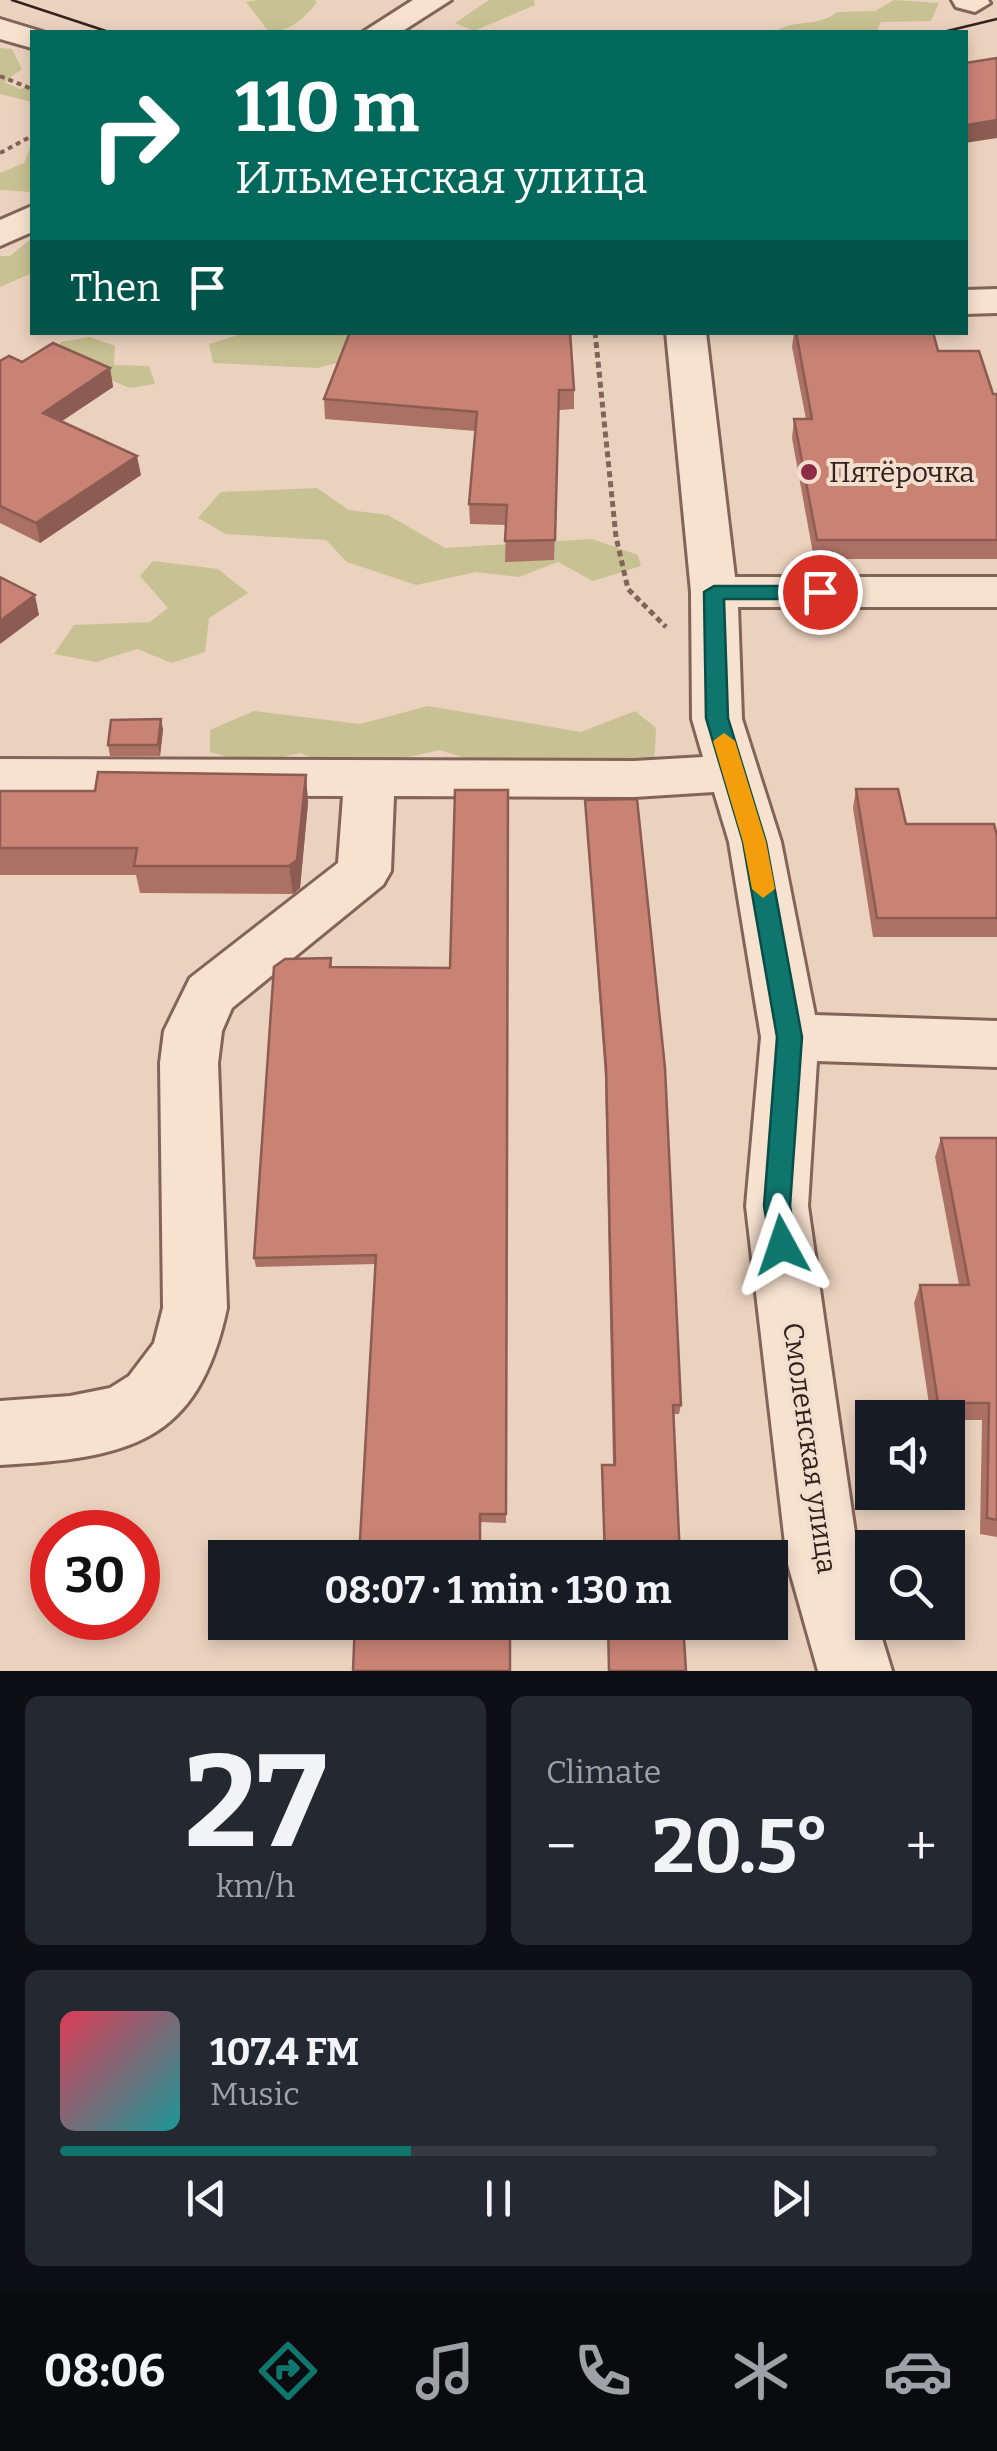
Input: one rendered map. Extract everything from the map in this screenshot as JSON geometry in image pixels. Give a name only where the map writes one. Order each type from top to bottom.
[{"type":"street","points":[[383,30],[436,0]]},
{"type":"street","points":[[0,28],[30,38]]},
{"type":"street","points":[[0,235],[30,219]]},
{"type":"street","points":[[968,302],[997,301]]},
{"type":"street","name":"Смоленская улица","points":[[686,335],[714,592],[717,718],[755,842],[790,1037],[777,1206],[824,1560],[855,1671]]},
{"type":"street","points":[[714,592],[997,592]]},
{"type":"street","points":[[0,777],[634,779],[734,773]]},
{"type":"street","points":[[0,1433],[83,1428],[137,1411],[171,1380],[190,1346],[196,1308],[189,1063],[193,1031],[210,994],[364,870],[370,776]]},
{"type":"street","points":[[790,1037],[997,1044]]},
{"type":"path","points":[[0,76],[30,88]]},
{"type":"path","points":[[0,152],[30,137]]},
{"type":"path","points":[[595,335],[616,537],[628,588],[661,624],[716,662]]},
{"type":"shaded area","points":[[489,0],[534,0],[535,5],[476,30],[455,23]]},
{"type":"shaded area","points":[[894,0],[939,3],[931,21],[881,22],[877,30],[778,30],[822,20],[837,12],[875,11]]},
{"type":"shaded area","points":[[246,2],[317,2],[296,23],[283,30],[267,30]]},
{"type":"shaded area","points":[[0,48],[12,49],[22,69],[4,82],[20,89],[30,86],[30,102],[0,94]]},
{"type":"shaded area","points":[[30,149],[30,192],[0,190],[0,173],[24,163]]},
{"type":"shaded area","points":[[30,240],[30,274],[0,287],[0,256],[10,256]]},
{"type":"shaded area","points":[[238,335],[370,335],[374,354],[317,368],[213,363],[209,344]]},
{"type":"shaded area","points":[[90,337],[115,346],[114,365],[149,366],[155,384],[130,388],[56,358],[61,342]]},
{"type":"shaded area","points":[[317,488],[349,510],[388,515],[445,548],[592,539],[638,555],[641,566],[593,581],[558,562],[519,577],[476,572],[416,585],[347,562],[326,540],[226,534],[198,518],[221,492]]},
{"type":"shaded area","points":[[153,561],[218,569],[248,593],[209,618],[205,652],[172,663],[137,649],[96,662],[54,654],[74,625],[150,622],[168,608],[140,576]]},
{"type":"shaded area","points":[[428,706],[581,732],[635,711],[656,728],[654,768],[513,774],[440,750],[373,765],[330,765],[300,753],[253,764],[210,752],[210,730],[254,711],[360,724]]},
{"type":"building","points":[[997,58],[997,120],[968,125],[968,63]]},
{"type":"building","points":[[349,335],[570,335],[574,390],[559,390],[555,540],[505,541],[507,505],[469,504],[477,412],[324,399]]},
{"type":"building","points":[[797,335],[934,335],[938,351],[979,351],[993,394],[997,394],[997,540],[817,540],[794,419],[812,419]]},
{"type":"building","points":[[53,343],[110,368],[43,413],[137,456],[36,523],[0,506],[0,361],[9,356],[22,362]]},
{"type":"building","points":[[0,577],[35,595],[0,621]]},
{"type":"building","points":[[161,719],[158,745],[108,745],[111,720]]},
{"type":"building","points":[[98,772],[306,775],[297,860],[289,866],[134,866],[137,848],[0,848],[0,791],[95,791]]},
{"type":"building","points":[[856,789],[898,789],[906,824],[994,824],[997,918],[877,918]]},
{"type":"building","points":[[455,790],[508,790],[506,1514],[480,1514],[480,1540],[360,1540],[376,1255],[254,1258],[274,967],[285,959],[331,958],[330,967],[450,968]]},
{"type":"building","points":[[637,799],[665,1068],[681,1405],[673,1405],[679,1540],[604,1540],[602,1465],[615,1465],[606,1067],[585,800]]},
{"type":"building","points":[[941,1138],[997,1138],[997,1520],[987,1518],[989,1403],[938,1400],[920,1285],[969,1285]]},
{"type":"building","points":[[354,1640],[510,1640],[510,1671],[353,1671]]},
{"type":"building","points":[[608,1640],[684,1640],[686,1671],[609,1671]]},
{"type":"tram line","points":[[12,0],[103,30]]},
{"type":"tram line","points":[[951,30],[997,19]]},
{"type":"slow traffic","points":[[724,741],[755,842],[763,889]]},
{"type":"place","name":"Пятёрочка","points":[[809,472]]},
{"type":"route","points":[[782,1245],[777,1206],[790,1037],[755,842],[717,718],[714,592],[820,592]]}]
